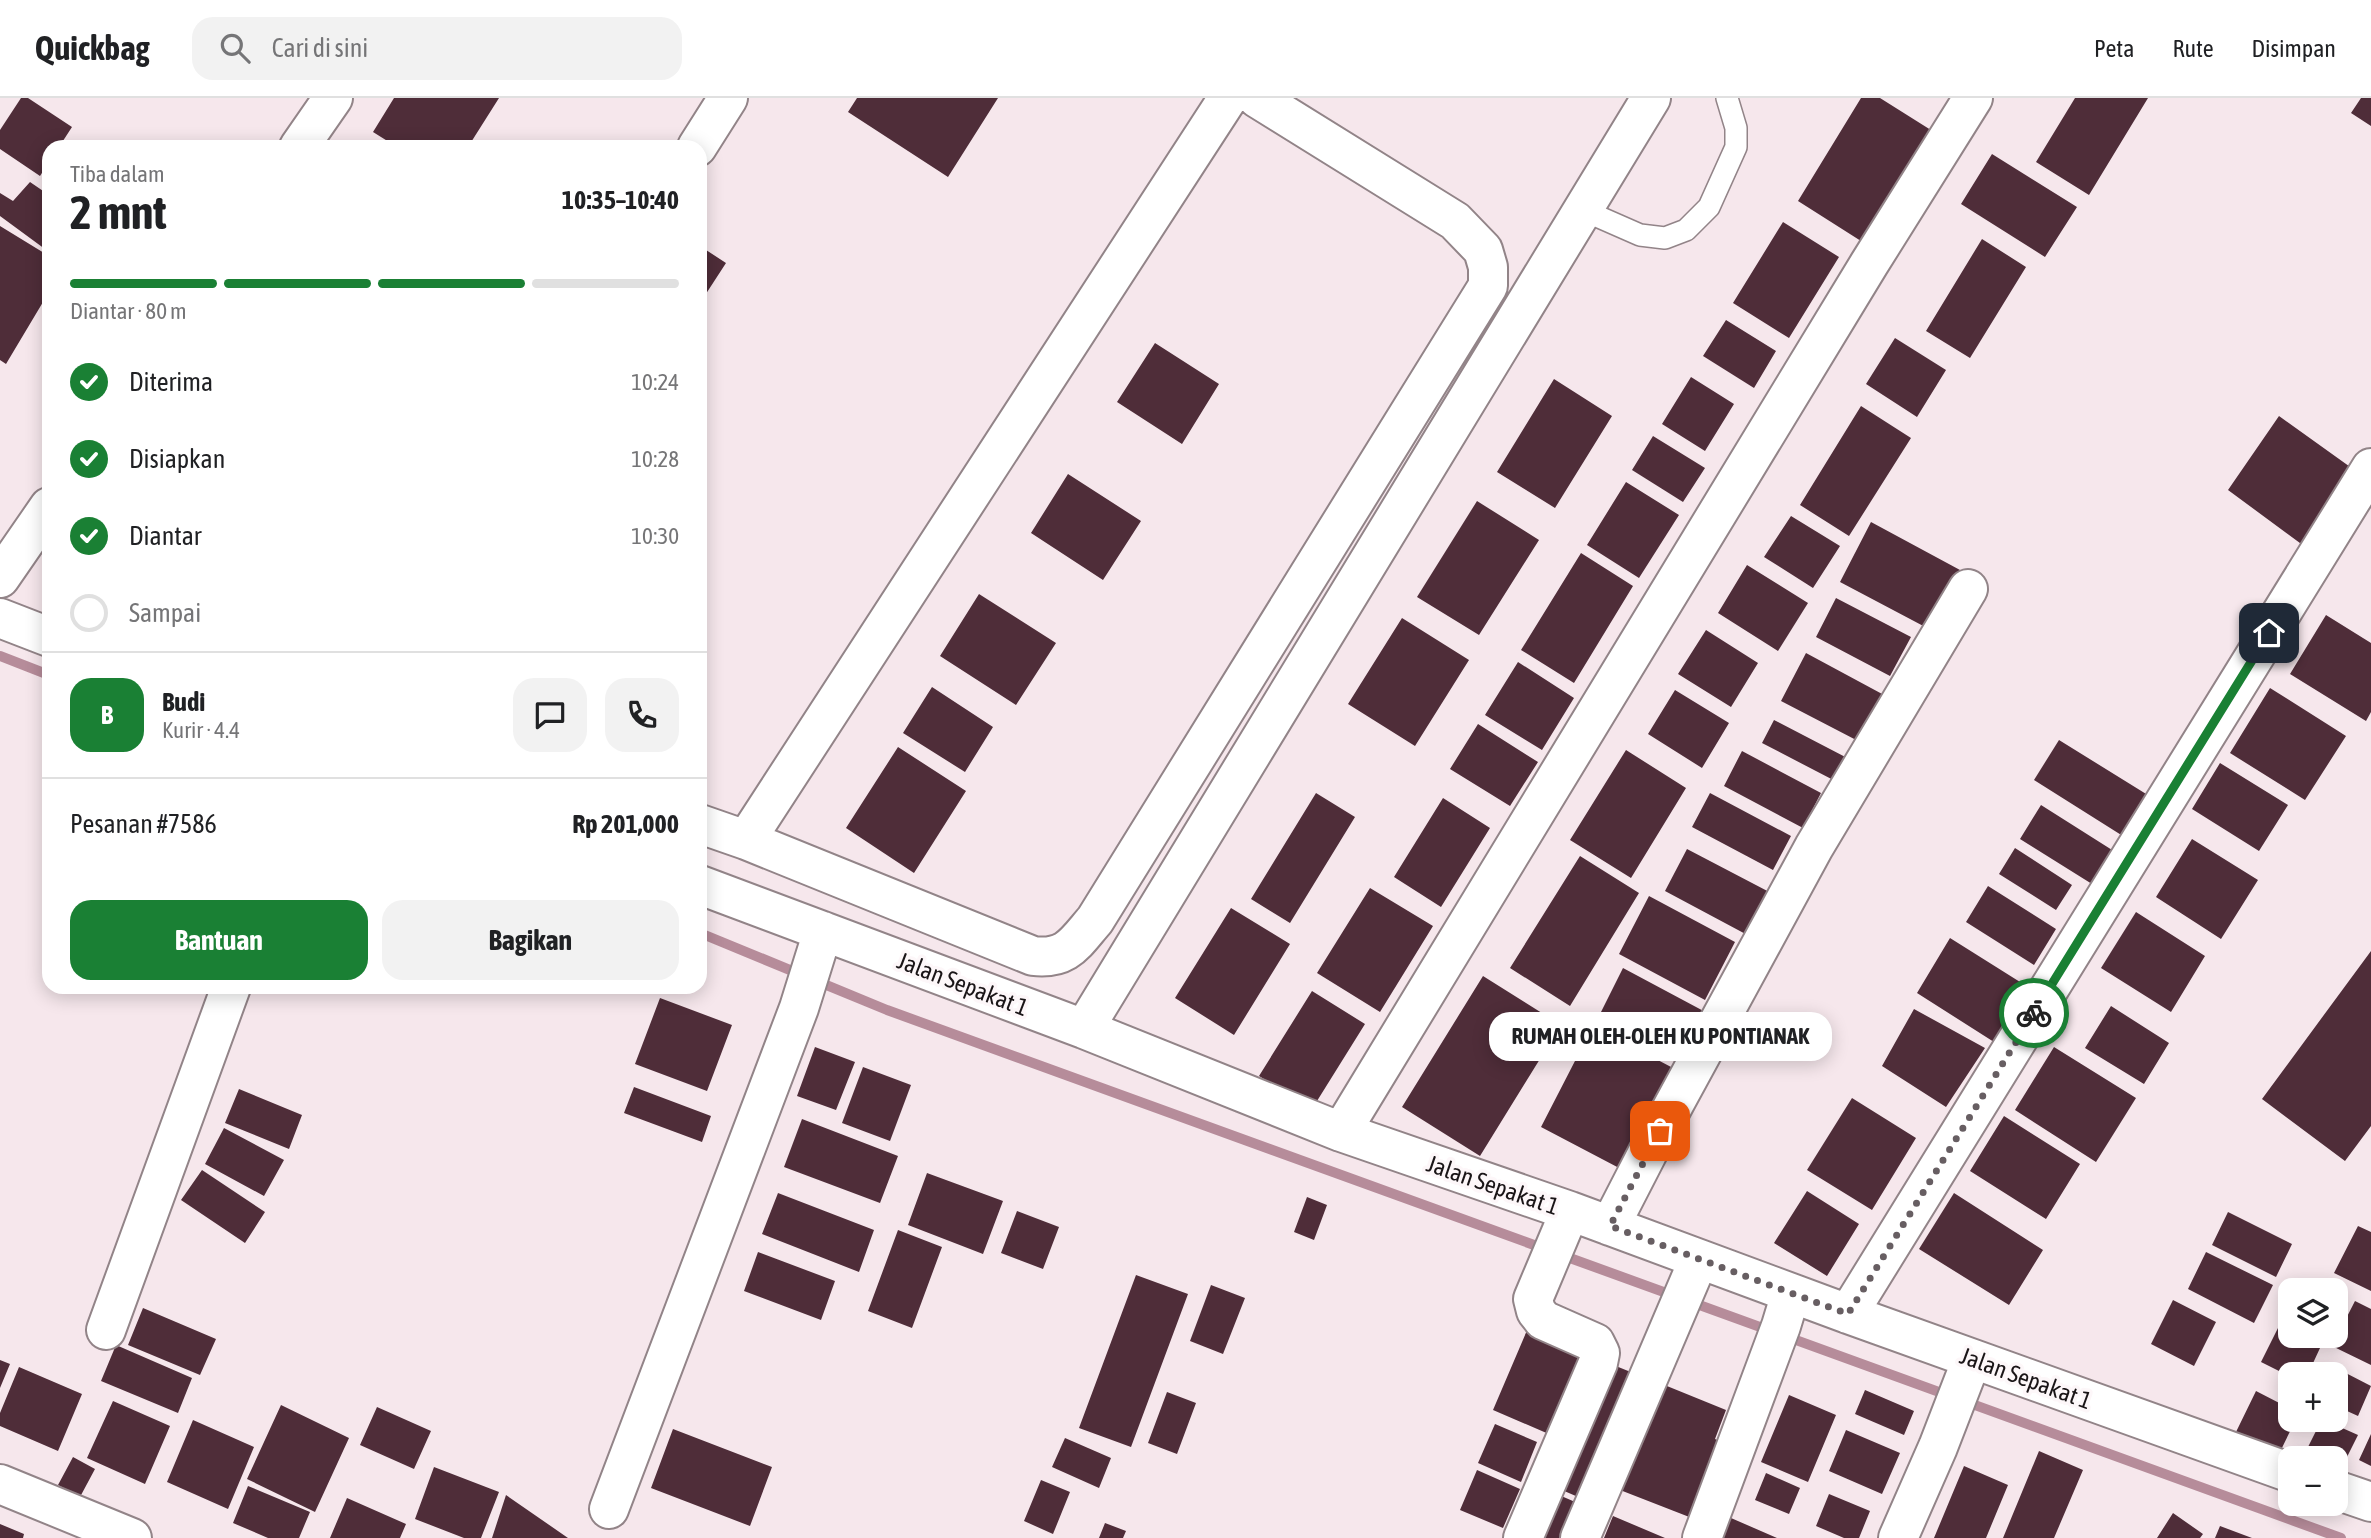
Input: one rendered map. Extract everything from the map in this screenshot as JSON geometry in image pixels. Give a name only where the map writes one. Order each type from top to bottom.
[{"type":"street","points":[[304,140],[333,98]]},
{"type":"street","points":[[701,140],[728,98]]},
{"type":"street","points":[[746,840],[1228,98]]},
{"type":"street","points":[[707,826],[1033,957],[1049,958],[1066,952],[1095,919],[1488,286],[1488,267],[1483,250],[1455,221],[1257,98]]},
{"type":"street","points":[[1084,1030],[1651,98]]},
{"type":"street","points":[[1341,1132],[1854,287],[1973,98]]},
{"type":"street","points":[[1848,1314],[2371,468]]},
{"type":"street","points":[[0,578],[42,517]]},
{"type":"street","points":[[1610,1226],[1814,847],[1968,589]]},
{"type":"street","points":[[0,618],[42,634]]},
{"type":"street","name":"Jalan Sepakat 1","points":[[707,889],[819,946],[1084,1030],[1341,1132],[1557,1241],[1610,1226],[1686,1291],[1786,1309],[1848,1314],[1967,1371],[2278,1469]]},
{"type":"street","points":[[608,1509],[799,1008],[819,946]]},
{"type":"street","points":[[106,1330],[228,994]]},
{"type":"street","points":[[1523,1538],[1600,1353],[1595,1343],[1543,1320],[1536,1311],[1534,1300],[1557,1241]]},
{"type":"street","points":[[1580,1538],[1686,1291]]},
{"type":"street","points":[[1702,1538],[1786,1309]]},
{"type":"street","points":[[1898,1538],[1938,1447],[1967,1371]]},
{"type":"street","points":[[0,1484],[132,1538]]},
{"type":"street","points":[[2348,1494],[2371,1502]]},
{"type":"lane","points":[[1583,210],[1640,235],[1665,237],[1686,230],[1709,207],[1736,147],[1736,128],[1727,98]]},
{"type":"building","points":[[21,98],[28,98],[72,127],[64,140],[42,140],[40,176],[0,149],[0,130]]},
{"type":"building","points":[[394,98],[499,98],[472,140],[386,140],[373,132]]},
{"type":"building","points":[[857,98],[998,98],[948,177],[848,112]]},
{"type":"building","points":[[1861,98],[1880,98],[1942,137],[1872,248],[1798,201]]},
{"type":"building","points":[[2075,98],[2148,98],[2089,195],[2036,162]]},
{"type":"building","points":[[2361,98],[2371,98],[2371,126],[2351,113]]},
{"type":"building","points":[[1992,154],[2077,207],[2045,257],[1961,204]]},
{"type":"building","points":[[30,182],[42,190],[42,247],[0,216],[0,193],[13,201]]},
{"type":"building","points":[[1783,222],[1839,257],[1789,338],[1733,303]]},
{"type":"building","points":[[0,226],[42,252],[42,304],[6,364],[0,360]]},
{"type":"building","points":[[1982,239],[2026,267],[1970,358],[1926,331]]},
{"type":"building","points":[[707,251],[726,263],[707,292]]},
{"type":"building","points":[[1726,320],[1776,351],[1754,388],[1703,356]]},
{"type":"building","points":[[1895,338],[1946,370],[1917,417],[1866,384]]},
{"type":"building","points":[[1155,343],[1219,384],[1182,444],[1117,402]]},
{"type":"building","points":[[1691,377],[1734,404],[1705,451],[1662,424]]},
{"type":"building","points":[[1554,379],[1612,416],[1555,508],[1497,472]]},
{"type":"building","points":[[1861,406],[1911,438],[1849,536],[1800,505]]},
{"type":"building","points":[[2279,416],[2353,469],[2304,546],[2228,490]]},
{"type":"building","points":[[1653,436],[1705,468],[1683,502],[1632,470]]},
{"type":"building","points":[[1068,474],[1141,521],[1103,580],[1031,533]]},
{"type":"building","points":[[1626,482],[1679,515],[1639,578],[1587,545]]},
{"type":"building","points":[[1477,501],[1539,540],[1479,635],[1417,597]]},
{"type":"building","points":[[1791,516],[1840,546],[1813,588],[1764,557]]},
{"type":"building","points":[[1871,522],[1960,570],[1929,629],[1840,582]]},
{"type":"building","points":[[1581,553],[1633,586],[1574,683],[1521,650]]},
{"type":"building","points":[[1747,565],[1808,603],[1778,651],[1718,613]]},
{"type":"building","points":[[979,594],[1056,643],[1016,705],[940,656]]},
{"type":"building","points":[[1836,598],[1911,637],[1890,676],[1816,637]]},
{"type":"building","points":[[2326,615],[2371,643],[2371,712],[2366,721],[2290,674]]},
{"type":"building","points":[[1402,618],[1469,660],[1415,746],[1348,704]]},
{"type":"building","points":[[1706,630],[1758,663],[1731,707],[1678,674]]},
{"type":"building","points":[[1806,653],[1884,695],[1860,742],[1781,701]]},
{"type":"building","points":[[1518,662],[1574,698],[1542,750],[1485,715]]},
{"type":"building","points":[[932,687],[993,727],[965,772],[903,733]]},
{"type":"building","points":[[2270,688],[2346,736],[2305,800],[2230,753]]},
{"type":"building","points":[[1675,690],[1729,723],[1702,768],[1648,734]]},
{"type":"building","points":[[1774,720],[1853,761],[1841,784],[1762,743]]},
{"type":"building","points":[[1478,724],[1538,762],[1510,806],[1450,769]]},
{"type":"building","points":[[2059,740],[2151,797],[2126,838],[2034,780]]},
{"type":"building","points":[[898,747],[966,791],[914,873],[846,828]]},
{"type":"building","points":[[1626,750],[1686,788],[1631,878],[1570,840]]},
{"type":"building","points":[[1742,751],[1821,793],[1803,828],[1724,786]]},
{"type":"building","points":[[2220,763],[2288,805],[2259,851],[2192,809]]},
{"type":"building","points":[[1316,793],[1355,817],[1290,923],[1251,899]]},
{"type":"building","points":[[1710,793],[1791,836],[1773,870],[1692,827]]},
{"type":"building","points":[[1443,798],[1490,828],[1441,907],[1394,877]]},
{"type":"building","points":[[2041,805],[2120,855],[2100,889],[2020,839]]},
{"type":"building","points":[[2192,839],[2258,880],[2221,939],[2156,897]]},
{"type":"building","points":[[2015,848],[2072,885],[2056,910],[1999,874]]},
{"type":"building","points":[[1687,849],[1775,895],[1753,938],[1665,891]]},
{"type":"building","points":[[1580,856],[1639,893],[1570,1006],[1510,968]]},
{"type":"building","points":[[1988,886],[2056,929],[2034,965],[1966,922]]},
{"type":"building","points":[[1370,888],[1433,926],[1380,1012],[1317,973]]},
{"type":"building","points":[[1649,896],[1735,942],[1705,1000],[1619,954]]},
{"type":"building","points":[[1231,908],[1290,944],[1234,1035],[1175,998]]},
{"type":"building","points":[[2136,912],[2205,956],[2171,1012],[2101,968]]},
{"type":"building","points":[[1950,938],[2028,987],[1994,1042],[1917,993]]},
{"type":"building","points":[[2371,951],[2371,1126],[2345,1161],[2262,1099]]},
{"type":"building","points":[[1623,968],[1711,1015],[1689,1058],[1601,1012]]},
{"type":"building","points":[[1483,976],[1561,1025],[1480,1156],[1402,1107]]},
{"type":"building","points":[[1312,991],[1365,1024],[1312,1109],[1259,1076]]},
{"type":"building","points":[[660,998],[732,1025],[707,1091],[635,1064]]},
{"type":"building","points":[[2111,1006],[2169,1043],[2144,1084],[2085,1048]]},
{"type":"building","points":[[1914,1009],[1985,1048],[1946,1107],[1882,1066]]},
{"type":"building","points":[[1593,1026],[1673,1068],[1621,1169],[1541,1127]]},
{"type":"building","points":[[815,1047],[855,1062],[836,1110],[797,1096]]},
{"type":"building","points":[[2054,1047],[2136,1098],[2096,1162],[2015,1110]]},
{"type":"building","points":[[863,1067],[911,1085],[890,1141],[842,1123]]},
{"type":"building","points":[[634,1087],[711,1116],[702,1142],[624,1113]]},
{"type":"building","points":[[239,1089],[302,1115],[289,1149],[225,1123]]},
{"type":"building","points":[[1852,1098],[1916,1138],[1872,1210],[1807,1170]]},
{"type":"building","points":[[2004,1116],[2080,1164],[2046,1219],[1970,1171]]},
{"type":"building","points":[[802,1119],[898,1156],[880,1203],[784,1167]]},
{"type":"building","points":[[224,1128],[284,1160],[264,1196],[205,1164]]},
{"type":"building","points":[[202,1170],[265,1212],[245,1243],[181,1200]]},
{"type":"building","points":[[927,1173],[1003,1201],[983,1254],[908,1225]]},
{"type":"building","points":[[1807,1191],[1859,1224],[1827,1276],[1774,1243]]},
{"type":"building","points":[[778,1193],[874,1230],[859,1272],[762,1234]]},
{"type":"building","points":[[1954,1193],[2043,1250],[2009,1305],[1919,1249]]},
{"type":"building","points":[[1307,1197],[1327,1205],[1314,1240],[1294,1232]]},
{"type":"building","points":[[1017,1211],[1059,1227],[1043,1269],[1001,1253]]},
{"type":"building","points":[[2228,1212],[2292,1244],[2276,1277],[2212,1245]]},
{"type":"building","points":[[2358,1226],[2371,1232],[2371,1291],[2334,1273]]},
{"type":"building","points":[[898,1230],[942,1247],[912,1328],[868,1311]]},
{"type":"building","points":[[758,1252],[835,1281],[821,1320],[744,1291]]},
{"type":"building","points":[[2206,1252],[2273,1285],[2254,1323],[2188,1289]]},
{"type":"building","points":[[1136,1275],[1188,1294],[1131,1447],[1079,1428]]},
{"type":"building","points":[[1211,1285],[1245,1298],[1223,1354],[1190,1341]]},
{"type":"building","points":[[2173,1300],[2216,1322],[2194,1366],[2151,1344]]},
{"type":"building","points":[[2355,1301],[2371,1309],[2371,1365],[2336,1348],[2348,1348],[2348,1315]]},
{"type":"building","points":[[143,1308],[216,1339],[200,1375],[128,1345]]},
{"type":"building","points":[[1528,1328],[1593,1356],[1558,1438],[1493,1410]]},
{"type":"building","points":[[2278,1328],[2278,1348],[2320,1348],[2314,1362],[2278,1362],[2278,1370],[2261,1362]]},
{"type":"building","points":[[116,1345],[192,1378],[178,1413],[101,1381]]},
{"type":"building","points":[[0,1360],[10,1364],[0,1388]]},
{"type":"building","points":[[1606,1362],[1643,1377],[1592,1503],[1555,1487]]},
{"type":"building","points":[[19,1367],[82,1394],[58,1451],[0,1426],[0,1413]]},
{"type":"building","points":[[2348,1374],[2371,1386],[2358,1416],[2348,1411]]},
{"type":"building","points":[[1662,1384],[1726,1410],[1715,1439],[1727,1444],[1697,1520],[1620,1490]]},
{"type":"building","points":[[1865,1390],[1914,1411],[1904,1435],[1855,1414]]},
{"type":"building","points":[[2256,1391],[2278,1402],[2278,1432],[2290,1432],[2283,1446],[2278,1446],[2278,1453],[2236,1432]]},
{"type":"building","points":[[1167,1392],[1196,1403],[1177,1454],[1148,1443]]},
{"type":"building","points":[[1789,1395],[1836,1415],[1808,1482],[1761,1462]]},
{"type":"building","points":[[113,1401],[170,1426],[145,1484],[87,1458]]},
{"type":"building","points":[[281,1405],[349,1438],[315,1512],[247,1479]]},
{"type":"building","points":[[377,1407],[431,1431],[414,1469],[360,1445]]},
{"type":"building","points":[[193,1420],[254,1447],[228,1509],[167,1482]]},
{"type":"building","points":[[1495,1424],[1537,1442],[1521,1482],[1478,1463]]},
{"type":"building","points":[[673,1429],[772,1467],[750,1526],[651,1488]]},
{"type":"building","points":[[1846,1430],[1900,1453],[1882,1494],[1829,1471]]},
{"type":"building","points":[[2348,1431],[2358,1435],[2348,1455],[2348,1446],[2308,1446],[2316,1432]]},
{"type":"building","points":[[2371,1434],[2371,1466],[2359,1460]]},
{"type":"building","points":[[1065,1438],[1111,1458],[1099,1488],[1052,1467]]},
{"type":"building","points":[[2039,1451],[2083,1470],[2054,1538],[2003,1538]]},
{"type":"building","points":[[73,1457],[95,1469],[80,1497],[58,1485]]},
{"type":"building","points":[[1964,1466],[2008,1485],[1986,1538],[1934,1538]]},
{"type":"building","points":[[434,1467],[499,1492],[481,1538],[464,1538],[415,1519]]},
{"type":"building","points":[[1477,1470],[1520,1489],[1503,1528],[1460,1510]]},
{"type":"building","points":[[1766,1473],[1800,1488],[1789,1514],[1755,1500]]},
{"type":"building","points":[[1041,1480],[1070,1492],[1053,1534],[1024,1521]]},
{"type":"building","points":[[248,1486],[310,1512],[299,1538],[268,1538],[233,1523]]},
{"type":"building","points":[[1829,1494],[1870,1511],[1859,1538],[1844,1538],[1816,1526]]},
{"type":"building","points":[[506,1495],[568,1538],[492,1538]]},
{"type":"building","points":[[1559,1495],[1589,1508],[1577,1538],[1530,1538]]},
{"type":"building","points":[[347,1498],[406,1524],[400,1538],[330,1538]]},
{"type":"building","points":[[2173,1513],[2203,1534],[2200,1538],[2157,1538]]},
{"type":"building","points":[[1613,1516],[1665,1538],[1604,1538]]},
{"type":"building","points":[[1731,1518],[1777,1538],[1723,1538]]},
{"type":"building","points":[[1105,1523],[1126,1531],[1123,1538],[1099,1538]]},
{"type":"building","points":[[0,1524],[24,1534],[23,1538],[0,1538]]},
{"type":"building","points":[[2220,1526],[2252,1538],[2215,1538]]},
{"type":"waterway","points":[[0,656],[42,672]]},
{"type":"waterway","points":[[707,936],[887,1010],[2341,1538]]},
{"type":"way so far","points":[[1660,1131],[1610,1226],[1848,1314],[2034,1013]]},
{"type":"place","name":"RUMAH OLEH-OLEH KU PONTIANAK","points":[[1660,1131]]},
{"type":"route","points":[[2034,1013],[2269,633]]}]
